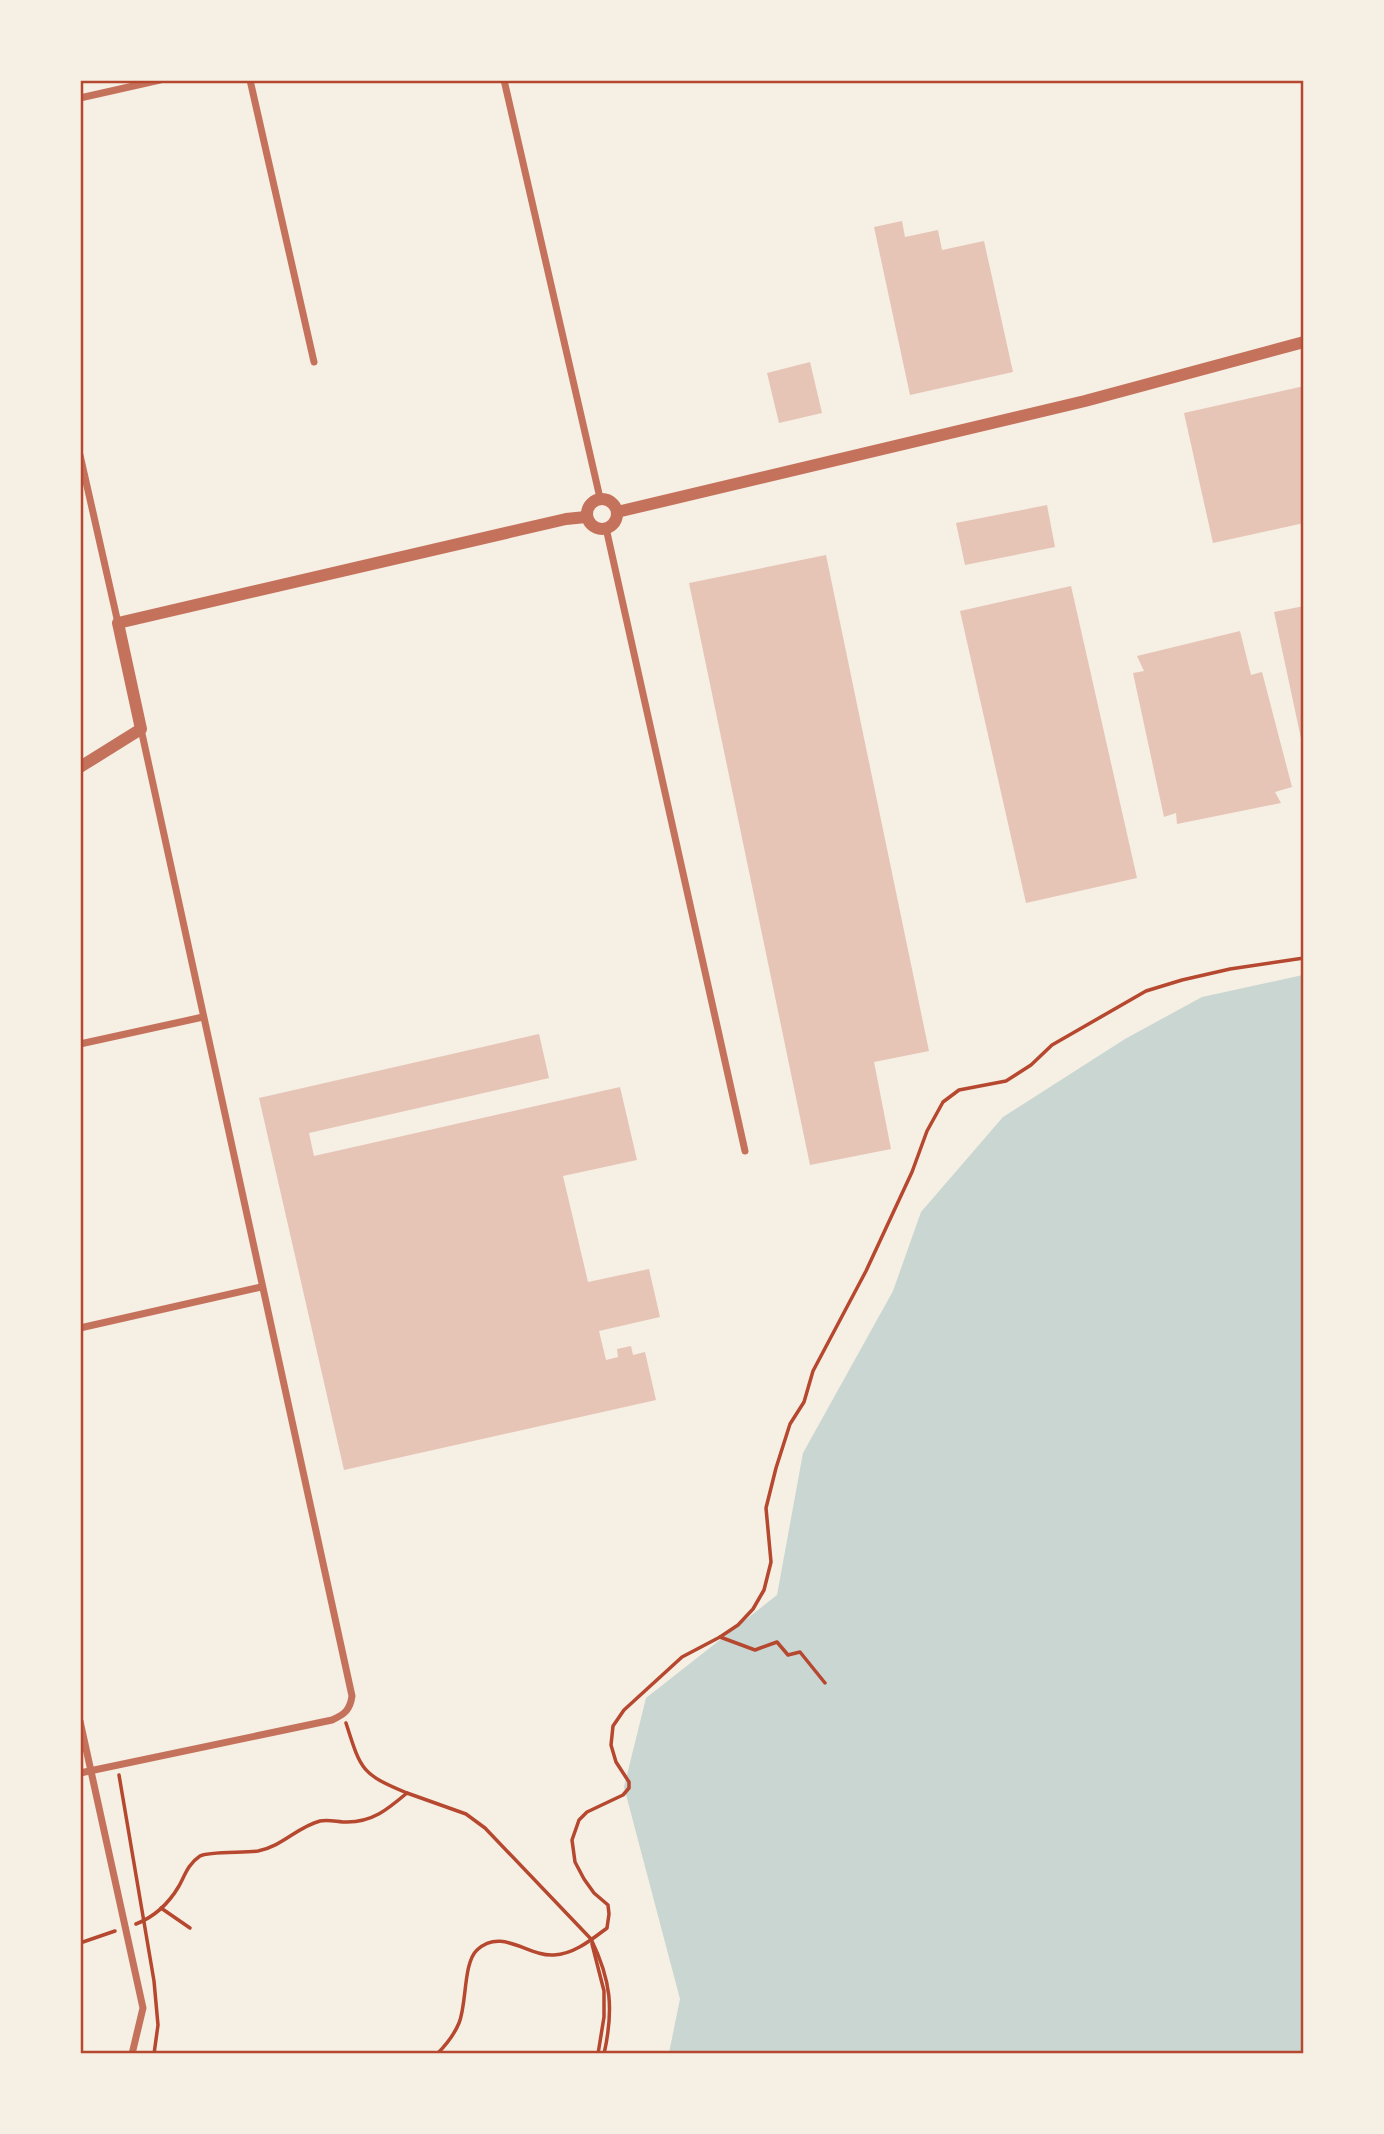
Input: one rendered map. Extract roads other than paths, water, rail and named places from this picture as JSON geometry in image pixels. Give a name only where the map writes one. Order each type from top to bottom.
[{"type":"street","points":[[80,98],[160,80]]},
{"type":"street","points":[[250,80],[314,362]]},
{"type":"street","points":[[504,80],[600,498]]},
{"type":"street","points":[[617,512],[1085,401],[1304,342]]},
{"type":"street","points":[[80,455],[352,1696],[351,1708],[332,1720],[80,1773]]},
{"type":"street","points":[[586,517],[588,507],[600,498],[609,500],[617,512]]},
{"type":"street","points":[[586,517],[596,528],[606,528],[614,522],[617,512]]},
{"type":"street","points":[[118,623],[553,522],[586,517]]},
{"type":"street","points":[[606,528],[745,1151]]},
{"type":"street","points":[[80,767],[141,729]]},
{"type":"street","points":[[80,1044],[203,1017]]},
{"type":"street","points":[[80,1328],[261,1286]]},
{"type":"street","points":[[80,1721],[143,2008],[132,2053]]}]
